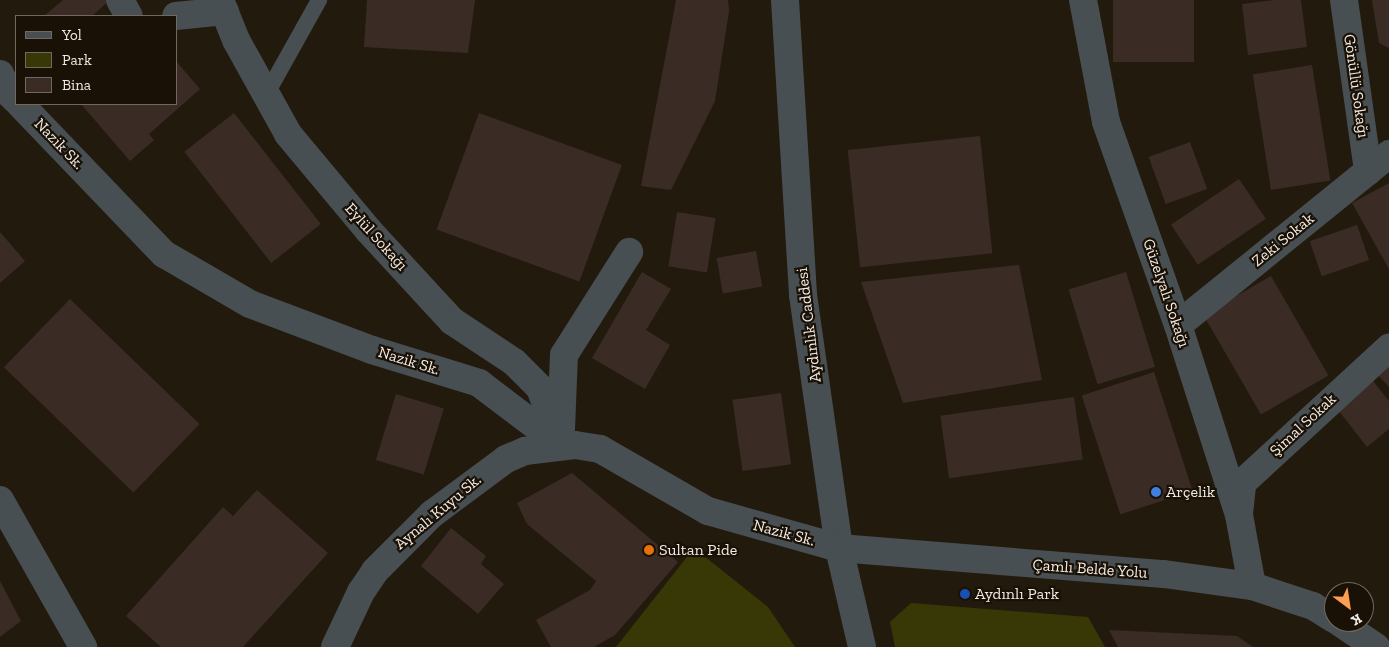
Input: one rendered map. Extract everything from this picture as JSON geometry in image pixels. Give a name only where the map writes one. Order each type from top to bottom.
[{"type":"street","points":[[120,0],[128,15]]},
{"type":"street","name":"Aydınlık Caddesi","points":[[785,0],[803,295],[839,548],[862,647]]},
{"type":"street","name":"Güzelyalı Sokağı","points":[[1082,0],[1106,122],[1178,326],[1239,515],[1252,586]]},
{"type":"street","name":"Gönüllü Sokağı","points":[[1344,0],[1368,171]]},
{"type":"street","points":[[178,16],[222,6]]},
{"type":"street","name":"Eylül Sokağı","points":[[222,6],[236,40],[288,134],[369,231],[452,321],[514,362],[540,388],[561,445]]},
{"type":"street","points":[[0,74],[8,93],[15,99]]},
{"type":"street","name":"Nazik Sk.","points":[[21,105],[164,254],[250,304],[372,350],[479,383],[561,445],[588,445],[600,449],[708,511],[839,548]]},
{"type":"street","name":"Zeki Sokak","points":[[1178,326],[1389,154]]},
{"type":"street","points":[[561,445],[564,355],[629,252]]},
{"type":"street","name":"Şimal Sokak","points":[[1239,515],[1242,483],[1389,348]]},
{"type":"street","name":"Aynalı Kuyu Sk.","points":[[335,647],[360,592],[392,551],[413,530],[506,459],[525,451],[561,445]]},
{"type":"street","points":[[0,500],[83,647]]},
{"type":"street","name":"Çamlı Belde Yolu","points":[[839,548],[1164,574],[1252,586],[1313,606],[1324,613]]},
{"type":"street","points":[[1354,632],[1376,647]]},
{"type":"lane","points":[[266,95],[319,0]]},
{"type":"green space","points":[[694,548],[768,607],[795,647],[616,647]]},
{"type":"green space","points":[[911,603],[1088,617],[1105,647],[895,647],[890,622]]},
{"type":"building","points":[[63,0],[110,0],[93,15],[45,15]]},
{"type":"building","points":[[367,0],[475,0],[468,53],[364,47]]},
{"type":"building","points":[[676,0],[728,0],[729,11],[715,101],[671,190],[641,186]]},
{"type":"building","points":[[1113,0],[1194,0],[1194,62],[1113,62]]},
{"type":"building","points":[[1273,0],[1301,0],[1307,47],[1248,55],[1242,4]]},
{"type":"building","points":[[1372,0],[1389,0],[1389,48],[1379,43]]},
{"type":"building","points":[[178,63],[200,89],[149,134],[154,140],[130,161],[82,105],[178,105]]},
{"type":"building","points":[[1312,65],[1330,181],[1271,190],[1253,74]]},
{"type":"building","points":[[234,113],[321,224],[271,263],[184,152]]},
{"type":"building","points":[[479,113],[622,165],[579,282],[437,230]]},
{"type":"building","points":[[980,136],[992,253],[860,267],[848,150]]},
{"type":"building","points":[[1190,142],[1207,189],[1166,204],[1149,157]]},
{"type":"building","points":[[1239,179],[1266,219],[1198,265],[1171,225]]},
{"type":"building","points":[[1389,183],[1389,269],[1352,203]]},
{"type":"building","points":[[677,212],[716,218],[707,272],[668,266]]},
{"type":"building","points":[[1357,225],[1369,260],[1322,276],[1310,241]]},
{"type":"building","points":[[0,232],[25,261],[0,283]]},
{"type":"building","points":[[756,251],[762,286],[723,293],[717,258]]},
{"type":"building","points":[[1019,265],[1042,380],[903,403],[861,282]]},
{"type":"building","points":[[642,272],[671,289],[646,330],[670,345],[645,389],[592,358]]},
{"type":"building","points":[[1126,272],[1155,367],[1098,384],[1069,290]]},
{"type":"building","points":[[1271,276],[1328,376],[1261,415],[1203,315]]},
{"type":"building","points":[[70,299],[199,424],[133,492],[4,367]]},
{"type":"building","points":[[1389,359],[1389,387],[1375,372]]},
{"type":"building","points":[[1154,372],[1193,491],[1120,514],[1082,395]]},
{"type":"building","points":[[1370,377],[1389,401],[1389,429],[1367,447],[1335,406]]},
{"type":"building","points":[[781,393],[791,464],[742,471],[732,400]]},
{"type":"building","points":[[396,394],[444,409],[424,475],[376,460]]},
{"type":"building","points":[[1074,397],[1083,459],[949,478],[940,416]]},
{"type":"building","points":[[572,473],[678,562],[615,635],[594,647],[551,647],[536,620],[590,590],[596,581],[527,524],[517,503]]},
{"type":"building","points":[[257,490],[328,553],[243,647],[161,647],[126,616],[223,507],[233,516]]},
{"type":"building","points":[[451,528],[486,556],[481,564],[504,584],[478,614],[421,566]]},
{"type":"building","points":[[0,581],[21,621],[0,637]]},
{"type":"building","points":[[1109,630],[1237,636],[1253,647],[1118,647]]},
{"type":"place","name":"Arçelik","points":[[1156,492]]},
{"type":"place","name":"Sultan Pide","points":[[649,550]]},
{"type":"place","name":"Aydınlı Park","points":[[965,594]]}]
